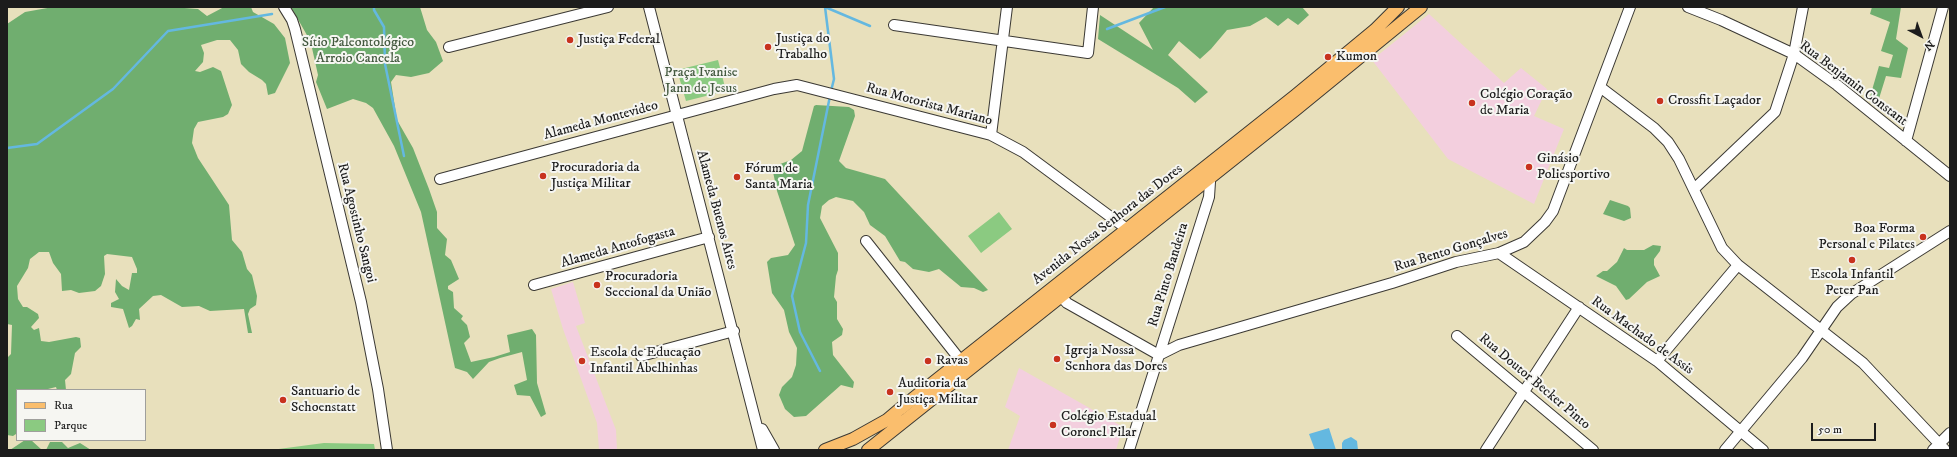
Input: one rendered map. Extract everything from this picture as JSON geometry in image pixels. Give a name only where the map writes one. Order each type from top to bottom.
[{"type":"main road","name":"Avenida Nossa Senhora das Dores","points":[[825,450],[853,439],[887,420],[961,361],[1057,292],[1127,229],[1206,173],[1375,30],[1398,7]]},
{"type":"main road","name":"Avenida Nossa Senhora das Dores","points":[[868,450],[1057,292],[1206,173],[1421,7]]},
{"type":"street","name":"Rua Agostinho Sangoi","points":[[284,7],[292,20],[361,302],[378,389],[387,450]]},
{"type":"street","points":[[449,47],[608,7]]},
{"type":"street","name":"Alameda Buenos Aires","points":[[649,7],[757,420],[763,450]]},
{"type":"street","points":[[991,135],[1007,7]]},
{"type":"street","points":[[894,24],[1088,54],[1093,7]]},
{"type":"street","name":"Rua Bento Gonçalves","points":[[1159,355],[1179,345],[1392,283],[1456,262],[1499,253],[1524,242],[1546,222],[1553,211],[1630,7]]},
{"type":"street","name":"Rua Benjamin Constant","points":[[1688,7],[1721,20],[1794,54],[1837,85],[1950,176]]},
{"type":"street","points":[[1694,189],[1775,112],[1794,54],[1803,7]]},
{"type":"street","points":[[1906,141],[1943,7]]},
{"type":"street","name":"Alameda Montevideo","points":[[440,179],[789,86],[797,85],[816,90]]},
{"type":"street","points":[[1600,87],[1654,128],[1668,142],[1679,159],[1722,248],[1738,266],[1863,363],[1939,448],[1950,433]]},
{"type":"street","name":"Rua Motorista Mariano","points":[[816,90],[991,135],[1023,152],[1127,229]]},
{"type":"street","name":"Rua Pinto Bandeira","points":[[1129,450],[1209,197],[1206,173]]},
{"type":"street","points":[[1725,450],[1802,358],[1837,307],[1851,294],[1950,231]]},
{"type":"street","name":"Alameda Antofogasta","points":[[534,285],[709,237]]},
{"type":"street","points":[[866,241],[961,361]]},
{"type":"street","name":"Rua Machado de Assis","points":[[1499,253],[1657,361],[1763,450]]},
{"type":"street","points":[[1657,361],[1738,266]]},
{"type":"street","points":[[1057,292],[1067,303],[1159,355]]},
{"type":"street","points":[[1486,450],[1579,307]]},
{"type":"street","points":[[641,356],[734,331]]},
{"type":"street","name":"Rua Doutor Becker Pinto","points":[[1457,336],[1593,450]]},
{"type":"street","name":"Alameda Buenos Aires","points":[[757,420],[774,450]]},
{"type":"shaded area","name":"Colégio Coração de Maria","points":[[1429,14],[1504,83],[1521,68],[1547,89],[1534,116],[1564,129],[1534,204],[1448,159],[1372,60]]},
{"type":"shaded area","name":"Escola de Educação Infantil Abelhinhas","points":[[573,282],[585,323],[576,326],[616,430],[617,450],[599,450],[597,423],[563,329],[551,289]]},
{"type":"shaded area","name":"Colégio Estadual Coronel Pilar","points":[[1019,368],[1123,427],[1116,450],[1008,450],[1020,416],[1005,407]]},
{"type":"green space","points":[[53,7],[171,7],[198,9],[207,16],[224,7],[251,7],[253,12],[274,24],[285,38],[290,63],[275,93],[268,95],[266,84],[249,72],[241,64],[238,50],[230,40],[217,40],[201,45],[204,53],[203,62],[195,71],[200,72],[213,67],[221,71],[232,105],[228,114],[223,117],[198,122],[194,129],[192,143],[198,158],[229,205],[232,240],[242,252],[247,269],[252,275],[257,296],[256,305],[250,309],[248,314],[252,333],[248,333],[244,309],[210,311],[199,306],[182,307],[161,295],[153,296],[139,309],[140,320],[136,319],[129,328],[123,309],[111,307],[111,303],[119,299],[115,292],[116,279],[122,286],[129,290],[132,273],[137,273],[132,257],[107,254],[104,256],[105,274],[101,286],[95,291],[79,293],[71,290],[62,291],[61,274],[53,263],[49,252],[39,252],[30,259],[28,268],[17,286],[18,299],[23,307],[27,307],[38,314],[39,318],[31,327],[34,330],[39,328],[41,341],[49,342],[76,337],[80,338],[81,347],[75,353],[71,374],[65,380],[66,389],[57,389],[56,387],[48,389],[16,389],[16,434],[13,436],[7,435],[7,358],[11,354],[12,325],[7,324],[7,24],[25,12]]},
{"type":"green space","name":"Sítio Paleontológico Arroio Cancela","points":[[291,7],[420,7],[427,30],[436,42],[443,61],[429,73],[411,77],[396,75],[391,82],[397,120],[413,148],[429,189],[437,212],[437,228],[447,239],[445,255],[451,260],[459,279],[448,286],[448,289],[453,292],[454,308],[463,316],[461,319],[467,325],[470,337],[464,343],[471,362],[510,352],[507,335],[532,329],[536,335],[537,383],[546,414],[541,417],[530,396],[517,395],[514,385],[527,380],[522,352],[489,362],[473,379],[467,372],[455,368],[421,212],[394,146],[373,108],[366,103],[353,99],[327,109],[316,82],[318,75],[312,48],[308,37]]},
{"type":"green space","points":[[1154,7],[1302,7],[1309,15],[1298,25],[1288,18],[1278,26],[1266,17],[1250,26],[1227,30],[1211,49],[1200,59],[1179,41],[1168,55],[1208,92],[1195,103],[1178,88],[1098,39],[1100,15],[1153,50],[1139,23]]},
{"type":"green space","points":[[1872,7],[1901,7],[1896,39],[1908,48],[1901,78],[1886,76],[1877,105],[1870,97],[1879,66],[1889,68],[1893,55],[1881,51],[1890,22],[1870,14]]},
{"type":"green space","name":"Praça Ivanise Jann de Jesus","points":[[718,60],[726,91],[686,101],[677,70]]},
{"type":"green space","points":[[814,106],[849,107],[854,110],[855,116],[839,161],[846,168],[885,179],[988,290],[983,292],[974,288],[961,287],[939,269],[929,272],[913,269],[905,262],[900,261],[885,236],[870,225],[864,212],[853,201],[836,197],[829,200],[822,206],[820,218],[838,253],[838,270],[834,297],[837,302],[837,319],[843,329],[842,335],[832,342],[833,355],[854,382],[853,388],[841,385],[806,416],[794,417],[785,409],[779,395],[782,387],[792,377],[796,365],[797,348],[789,332],[784,310],[772,293],[767,262],[771,258],[788,255],[795,245],[777,191],[772,167],[791,160],[802,151]]},
{"type":"green space","points":[[1610,200],[1628,206],[1630,208],[1631,218],[1624,221],[1603,214]]},
{"type":"green space","points":[[999,212],[1012,229],[981,253],[968,236]]},
{"type":"green space","points":[[1653,245],[1661,246],[1660,251],[1654,259],[1654,265],[1660,276],[1647,282],[1629,299],[1626,300],[1616,286],[1596,276],[1603,271],[1607,271],[1617,262],[1624,248],[1627,250],[1644,250]]},
{"type":"green space","points":[[24,441],[32,441],[42,450],[10,450]]},
{"type":"green space","points":[[50,442],[62,442],[68,448],[80,443],[91,450],[46,450]]},
{"type":"green space","points":[[324,443],[374,444],[375,450],[271,450]]},
{"type":"water","points":[[1329,428],[1336,450],[1315,450],[1309,434]]},
{"type":"water","points":[[1351,437],[1357,441],[1358,450],[1342,450],[1342,443],[1344,440]]},
{"type":"waterway","points":[[374,7],[374,10],[384,27],[385,64],[404,156]]},
{"type":"waterway","points":[[825,7],[834,79],[831,91]]},
{"type":"waterway","points":[[825,7],[870,26]]},
{"type":"waterway","points":[[1107,29],[1165,7]]},
{"type":"waterway","points":[[7,148],[37,144],[113,89],[168,31],[272,14]]},
{"type":"waterway","points":[[820,371],[800,332],[792,296],[806,243],[808,205],[830,96]]},
{"type":"place","name":"Justiça Federal","points":[[570,40]]},
{"type":"place","name":"Justiça do Trabalho","points":[[768,47]]},
{"type":"place","name":"Kumon","points":[[1328,57]]},
{"type":"place","name":"Crossfit Laçador","points":[[1660,101]]},
{"type":"place","name":"Colégio Coração de Maria","points":[[1472,103]]},
{"type":"place","name":"Ginásio Poliesportivo","points":[[1529,167]]},
{"type":"place","name":"Procuradoria da Justiça Militar","points":[[543,176]]},
{"type":"place","name":"Fórum de Santa Maria","points":[[737,177]]},
{"type":"place","name":"Boa Forma Personal e Pilates","points":[[1923,237]]},
{"type":"place","name":"Escola Infantil Peter Pan","points":[[1852,260]]},
{"type":"place","name":"Procuradoria Seccional da União","points":[[597,285]]},
{"type":"place","name":"Igreja Nossa Senhora das Dores","points":[[1057,359]]},
{"type":"place","name":"Escola de Educação Infantil Abelhinhas","points":[[582,361]]},
{"type":"place","name":"Ravas","points":[[928,361]]},
{"type":"place","name":"Auditoria da Justiça Militar","points":[[890,392]]},
{"type":"place","name":"Santuario de Schoenstatt","points":[[283,400]]},
{"type":"place","name":"Colégio Estadual Coronel Pilar","points":[[1053,425]]}]
